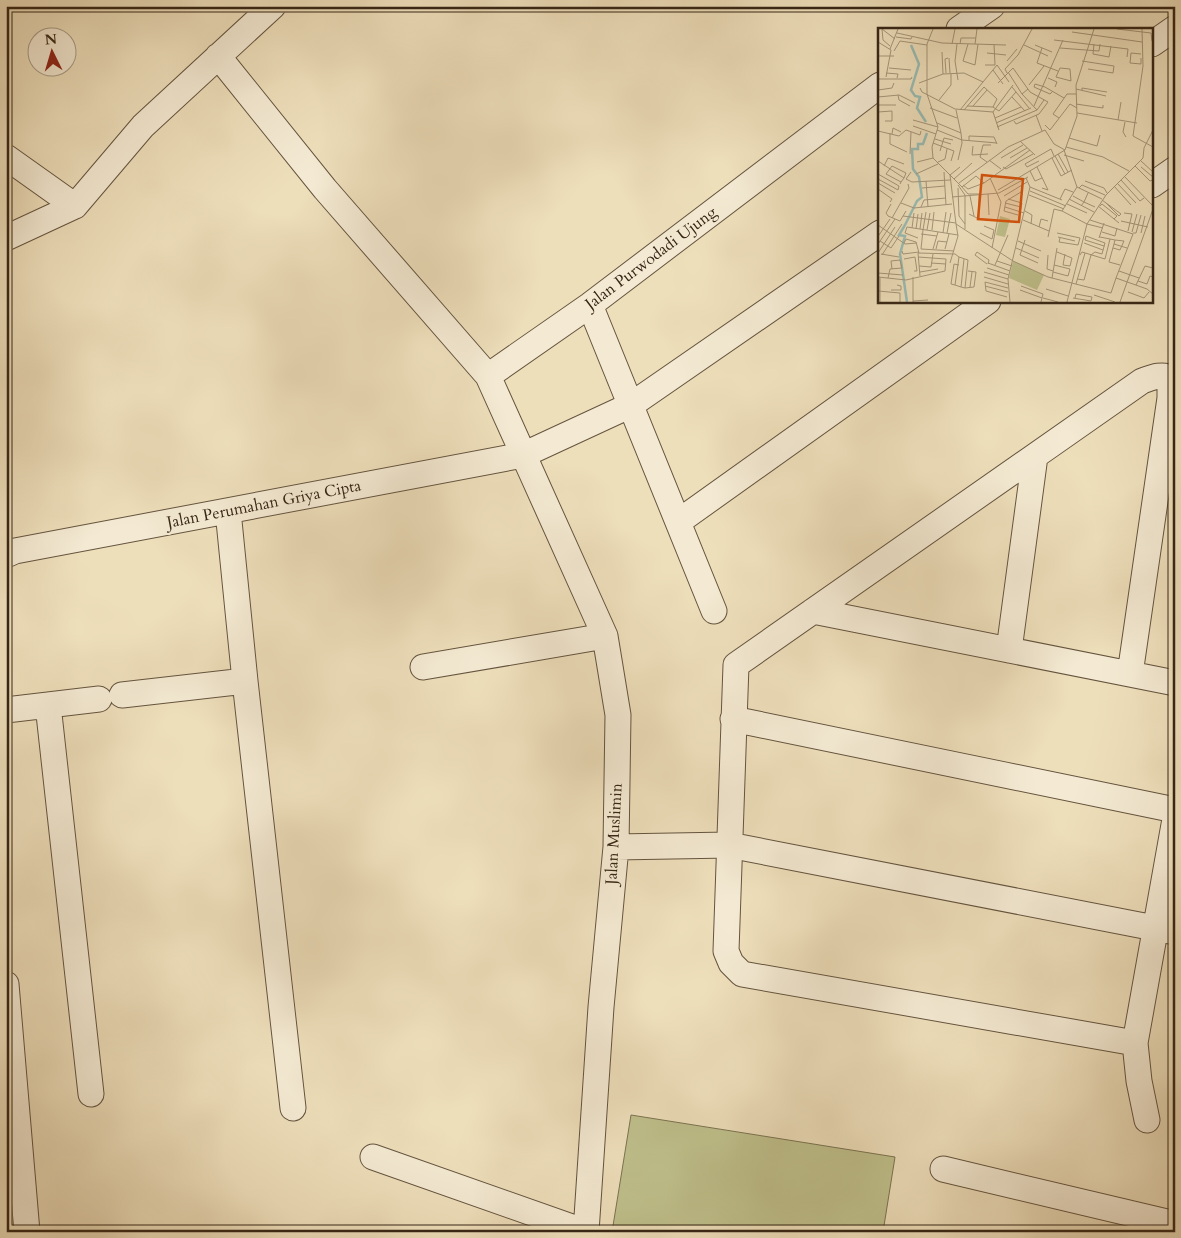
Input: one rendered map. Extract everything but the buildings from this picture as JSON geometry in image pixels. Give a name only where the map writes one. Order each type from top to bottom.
[{"type":"street","points":[[6,238],[75,206],[143,126],[273,6]]},
{"type":"street","points":[[960,28],[992,6]]},
{"type":"street","points":[[1154,43],[1175,28]]},
{"type":"street","points":[[218,56],[325,189],[488,376],[523,455]]},
{"type":"street","name":"Jalan Purwodadi Ujung","points":[[488,376],[590,304],[878,87]]},
{"type":"street","points":[[6,157],[75,206]]},
{"type":"street","points":[[1154,184],[1175,170]]},
{"type":"street","name":"Jalan Perumahan Griya Cipta","points":[[6,555],[523,455],[631,405],[878,234]]},
{"type":"street","points":[[678,522],[987,302]]},
{"type":"street","points":[[590,304],[714,611]]},
{"type":"street","points":[[1130,674],[1170,398],[1170,378],[1161,376],[1142,381],[736,665],[726,951],[731,964],[742,974],[1134,1043]]},
{"type":"street","name":"Jalan Muslimin","points":[[523,455],[605,636],[618,715],[616,847],[601,1007],[586,1232]]},
{"type":"street","points":[[1009,650],[1035,456]]},
{"type":"street","points":[[228,511],[292,1108]]},
{"type":"street","points":[[813,611],[1175,684]]},
{"type":"street","points":[[423,667],[605,636]]},
{"type":"street","points":[[6,710],[245,681]]},
{"type":"street","points":[[48,705],[91,1094]]},
{"type":"street","points":[[733,720],[1175,810]]},
{"type":"street","points":[[1146,1120],[1134,1043],[1165,930],[1175,819]]},
{"type":"street","points":[[616,847],[729,845],[1165,930]]},
{"type":"street","points":[[6,984],[28,1232]]},
{"type":"street","points":[[373,1157],[586,1232]]},
{"type":"street","points":[[943,1169],[1175,1224]]},
{"type":"green space","points":[[631,1115],[895,1157],[883,1232],[612,1232]]}]
